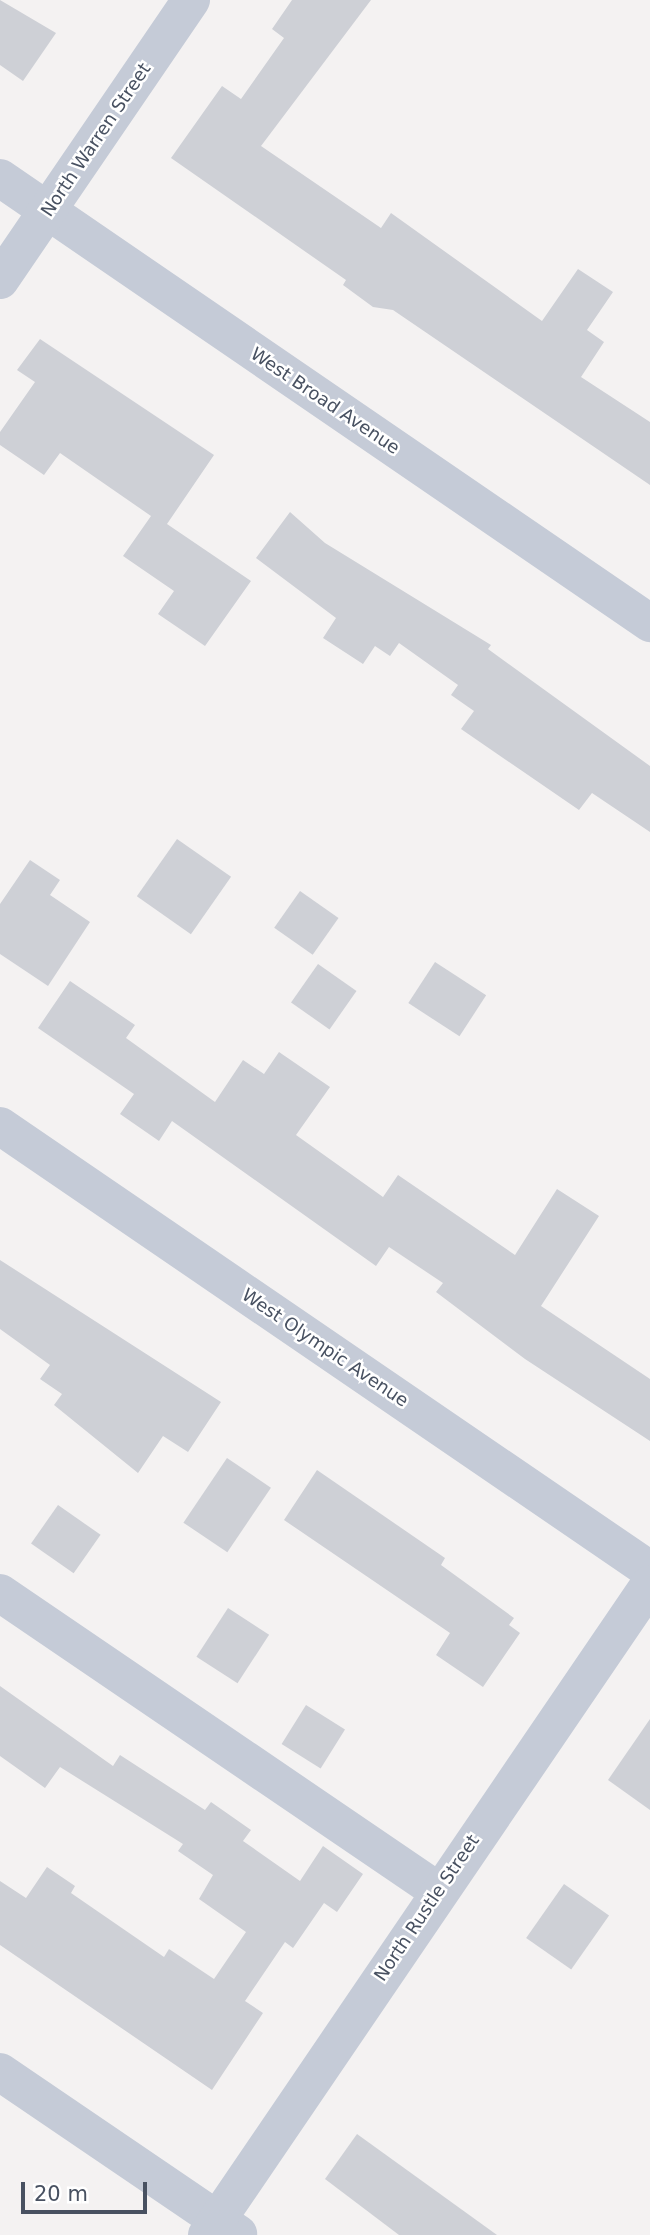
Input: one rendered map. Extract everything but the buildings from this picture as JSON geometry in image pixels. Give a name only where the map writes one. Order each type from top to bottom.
[{"type":"street","name":"North Warren Street","points":[[0,280],[191,0]]},
{"type":"street","name":"West Broad Avenue","points":[[0,178],[650,623]]},
{"type":"street","name":"West Olympic Avenue","points":[[0,1126],[650,1570]]},
{"type":"street","name":"North Rustle Street","points":[[221,2230],[438,1891],[650,1584]]},
{"type":"street","points":[[0,1592],[438,1891]]},
{"type":"street","points":[[0,2072],[221,2230]]}]
